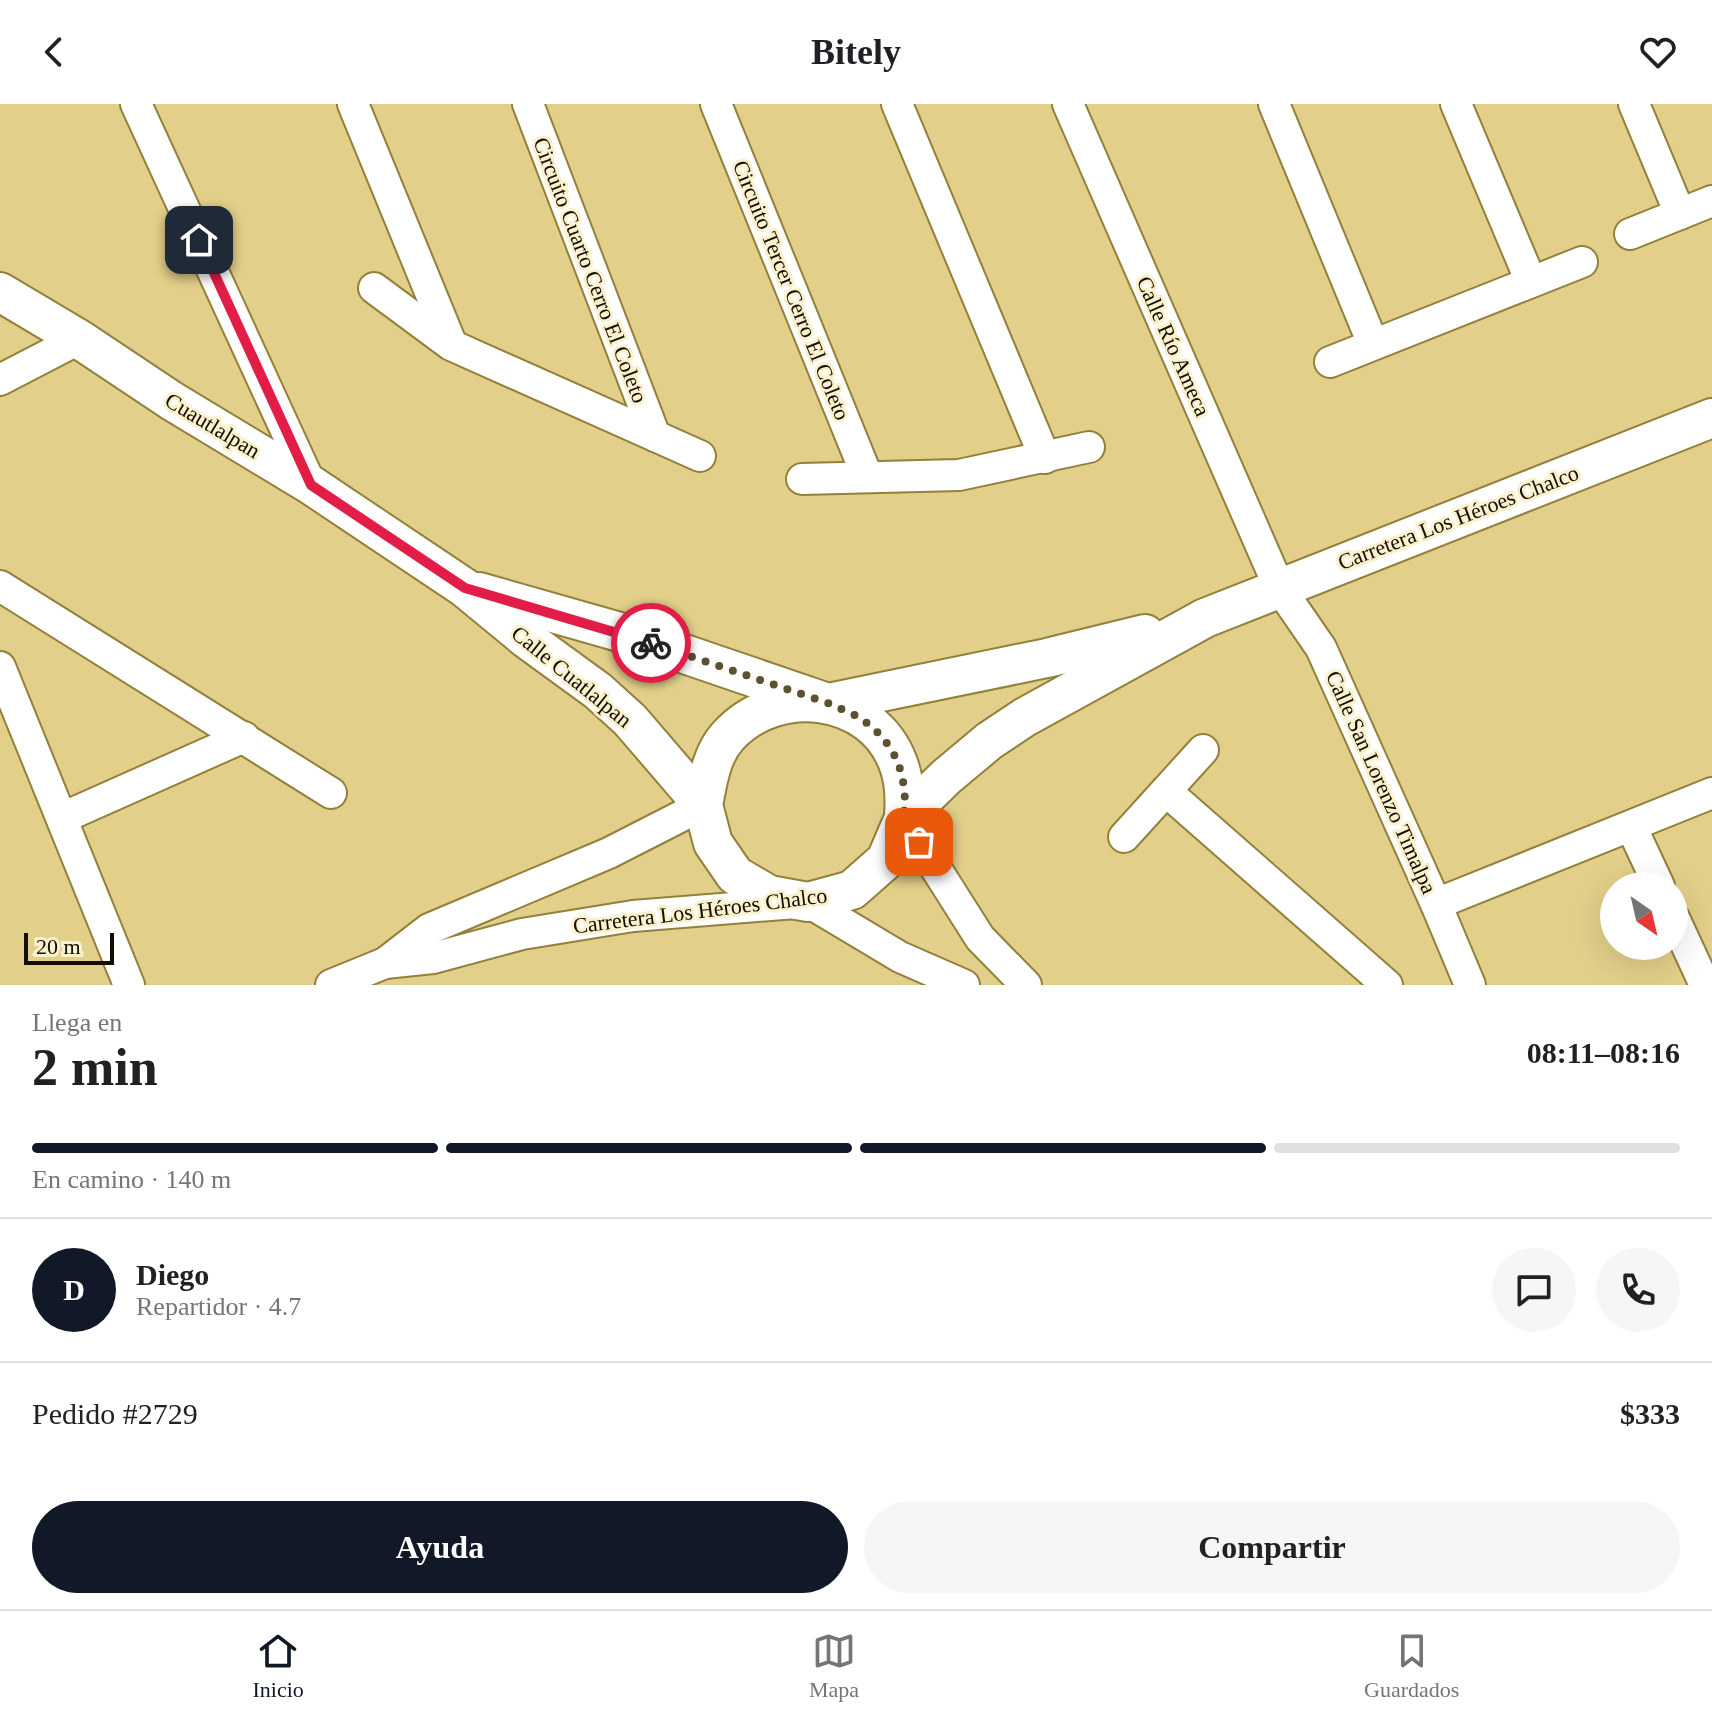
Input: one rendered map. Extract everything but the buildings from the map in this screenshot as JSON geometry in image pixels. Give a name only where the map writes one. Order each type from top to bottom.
[{"type":"street","points":[[136,104],[311,485]]},
{"type":"street","points":[[353,104],[451,345]]},
{"type":"street","name":"Circuito Cuarto Cerro El Coleto","points":[[528,104],[655,436]]},
{"type":"street","name":"Circuito Tercer Cerro El Coleto","points":[[716,104],[867,476]]},
{"type":"street","points":[[897,104],[1045,458]]},
{"type":"street","name":"Calle Río Ameca","points":[[1068,104],[1279,587]]},
{"type":"street","points":[[1274,104],[1373,344]]},
{"type":"street","points":[[1456,104],[1531,282]]},
{"type":"street","points":[[1634,104],[1680,214]]},
{"type":"street","points":[[1630,234],[1712,201]]},
{"type":"street","points":[[1330,362],[1582,262]]},
{"type":"street","name":"Circuito Cuarto Cerro El Coleto","points":[[374,288],[451,345],[700,456]]},
{"type":"street","name":"Cuautlalpan","points":[[0,292],[311,485],[465,588]]},
{"type":"street","points":[[0,380],[79,339]]},
{"type":"street","name":"Carretera Los Héroes Chalco","points":[[385,963],[433,958],[522,934],[633,916],[808,902],[852,890],[886,860],[904,818],[989,741],[1025,717],[1205,618],[1712,418]]},
{"type":"street","points":[[802,479],[959,475],[1089,447]]},
{"type":"street","points":[[0,586],[331,793]]},
{"type":"street","name":"Calle San Lorenzo Timalpa","points":[[1279,587],[1321,648],[1470,985]]},
{"type":"street","name":"Calle Cuatlalpan","points":[[465,588],[623,633],[844,710],[883,737],[898,761],[905,790],[904,818],[980,938],[1026,985]]},
{"type":"street","name":"Calle Cuatlalpan","points":[[465,588],[528,640],[598,691],[630,720],[703,805],[713,843],[735,875],[769,895],[808,902],[900,957],[964,985]]},
{"type":"street","name":"Carretera Los Héroes Chalco","points":[[331,985],[385,963],[429,929],[609,853],[703,805],[710,769],[728,736],[756,713],[791,702],[844,710],[1205,618]]},
{"type":"street","points":[[0,667],[129,985]]},
{"type":"street","points":[[62,818],[244,737]]},
{"type":"street","points":[[1124,837],[1203,750]]},
{"type":"street","points":[[1166,791],[1387,985]]},
{"type":"street","points":[[1436,904],[1712,793]]},
{"type":"street","points":[[1631,826],[1652,872]]},
{"type":"street","points":[[1688,948],[1705,985]]},
{"type":"way so far","points":[[651,643],[828,703],[861,718],[883,737],[898,761],[905,790],[904,818],[919,842]]},
{"type":"route","points":[[199,240],[311,485],[465,588],[651,643]]}]
